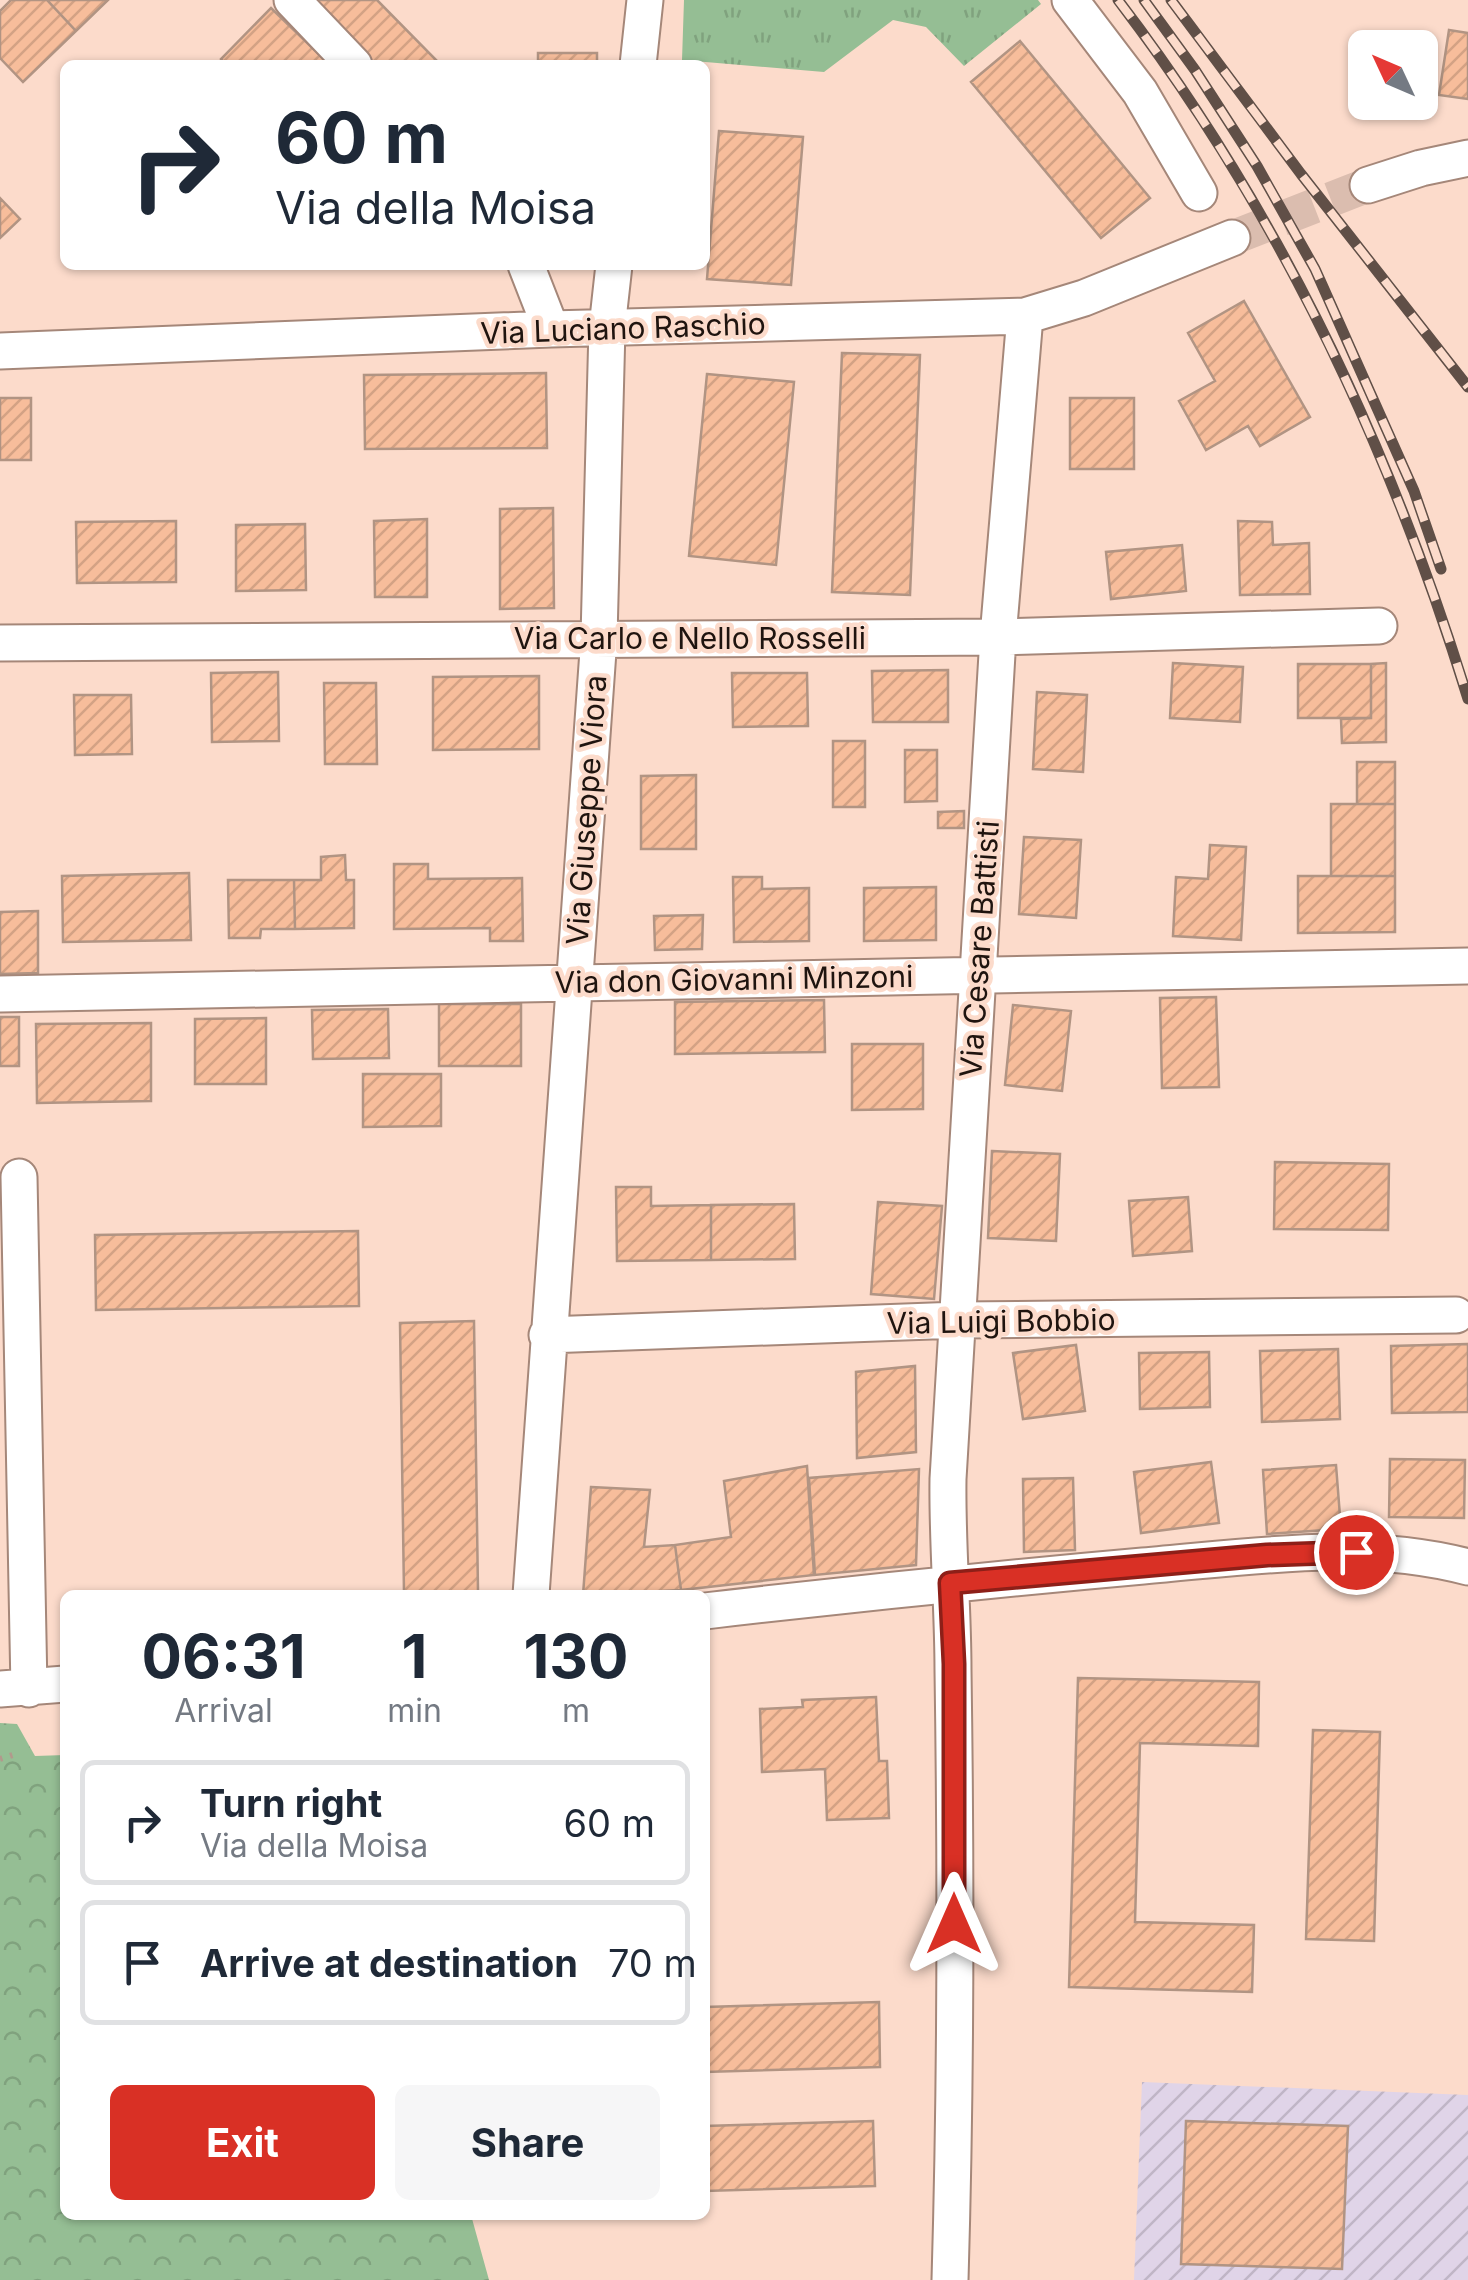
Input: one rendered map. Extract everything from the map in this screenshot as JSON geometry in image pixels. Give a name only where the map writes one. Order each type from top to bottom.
[{"type":"street","points":[[292,0],[349,60]]},
{"type":"street","points":[[639,60],[645,0]]},
{"type":"street","points":[[1070,0],[1140,92],[1199,194]]},
{"type":"street","points":[[1368,185],[1468,158]]},
{"type":"street","name":"Via Luciano Raschio","points":[[0,351],[551,329],[1025,316],[1084,298],[1232,238]]},
{"type":"street","points":[[528,270],[551,329]]},
{"type":"street","name":"Via Giuseppe Viora","points":[[531,1590],[599,637],[607,328],[613,270]]},
{"type":"street","name":"Via Cesare Battisti","points":[[950,2280],[955,2070],[954,1664],[948,1479],[998,637],[1025,316]]},
{"type":"street","name":"Via Carlo e Nello Rosselli","points":[[0,643],[998,637],[1380,626]]},
{"type":"street","name":"Via don Giovanni Minzoni","points":[[0,994],[1468,966]]},
{"type":"street","points":[[19,1177],[14,1689],[60,1684]]},
{"type":"street","name":"Via Luigi Bobbio","points":[[547,1335],[958,1320],[1456,1315]]},
{"type":"street","points":[[710,1609],[950,1583],[1332,1551],[1414,1556],[1468,1567]]},
{"type":"path","points":[[0,1760],[16,1754]]},
{"type":"shaded area","points":[[1142,2082],[1468,2095],[1468,2280],[1134,2280]]},
{"type":"green space","points":[[684,0],[1038,0],[1041,4],[964,66],[926,27],[893,20],[824,72],[682,60]]},
{"type":"green space","points":[[0,1723],[17,1724],[35,1756],[60,1755],[60,2220],[472,2220],[489,2280],[0,2280]]},
{"type":"building","points":[[11,0],[47,0],[76,31],[23,82],[0,58],[0,11]]},
{"type":"building","points":[[47,0],[108,0],[76,31]]},
{"type":"building","points":[[305,0],[377,0],[436,60],[364,60]]},
{"type":"building","points":[[271,8],[325,60],[222,60]]},
{"type":"building","points":[[1449,30],[1468,33],[1468,99],[1439,95]]},
{"type":"building","points":[[1020,41],[1150,198],[1101,238],[971,82]]},
{"type":"building","points":[[538,53],[597,53],[597,60],[538,60]]},
{"type":"building","points":[[719,131],[803,137],[791,285],[707,279]]},
{"type":"building","points":[[0,198],[20,219],[0,238]]},
{"type":"building","points":[[1244,301],[1310,417],[1260,446],[1248,426],[1206,450],[1179,401],[1215,381],[1188,333]]},
{"type":"building","points":[[842,353],[920,355],[910,595],[832,592]]},
{"type":"building","points":[[546,373],[547,448],[365,449],[364,375]]},
{"type":"building","points":[[707,374],[794,382],[776,565],[689,556]]},
{"type":"building","points":[[0,398],[31,398],[31,460],[0,460]]},
{"type":"building","points":[[1070,398],[1134,398],[1134,469],[1070,469]]},
{"type":"building","points":[[553,508],[554,608],[500,609],[500,509]]},
{"type":"building","points":[[427,519],[427,597],[375,597],[374,521]]},
{"type":"building","points":[[176,521],[176,582],[77,583],[76,522]]},
{"type":"building","points":[[1238,521],[1272,522],[1273,545],[1309,543],[1310,594],[1240,595]]},
{"type":"building","points":[[305,524],[306,590],[236,591],[236,525]]},
{"type":"building","points":[[1182,545],[1186,591],[1111,599],[1106,552]]},
{"type":"building","points":[[1173,663],[1243,667],[1240,722],[1170,718]]},
{"type":"building","points":[[1386,663],[1386,742],[1342,743],[1341,719],[1371,718],[1371,664]]},
{"type":"building","points":[[1298,664],[1371,664],[1371,718],[1298,718]]},
{"type":"building","points":[[948,670],[948,722],[873,722],[872,671]]},
{"type":"building","points":[[278,672],[279,741],[212,742],[211,673]]},
{"type":"building","points":[[732,673],[807,673],[808,726],[733,727]]},
{"type":"building","points":[[539,676],[539,749],[433,750],[433,677]]},
{"type":"building","points":[[324,683],[376,683],[377,764],[325,764]]},
{"type":"building","points":[[1037,692],[1087,695],[1083,772],[1033,769]]},
{"type":"building","points":[[74,695],[131,695],[132,754],[75,755]]},
{"type":"building","points":[[833,741],[865,741],[865,807],[833,807]]},
{"type":"building","points":[[905,750],[937,750],[937,801],[905,802]]},
{"type":"building","points":[[1357,762],[1395,762],[1395,804],[1357,804]]},
{"type":"building","points":[[696,775],[696,849],[641,849],[641,776]]},
{"type":"building","points":[[1331,804],[1395,804],[1395,876],[1331,876]]},
{"type":"building","points":[[964,811],[964,828],[938,828],[938,812]]},
{"type":"building","points":[[1024,837],[1081,840],[1076,918],[1019,914]]},
{"type":"building","points":[[1210,845],[1246,847],[1241,940],[1173,936],[1176,877],[1208,879]]},
{"type":"building","points":[[345,855],[346,880],[354,880],[354,928],[295,929],[294,880],[321,880],[321,857]]},
{"type":"building","points":[[394,864],[428,864],[428,879],[522,878],[523,941],[490,941],[490,928],[394,929]]},
{"type":"building","points":[[189,873],[191,940],[63,942],[62,876]]},
{"type":"building","points":[[1298,876],[1395,876],[1395,932],[1298,933]]},
{"type":"building","points":[[733,877],[762,877],[762,889],[809,888],[809,941],[734,942]]},
{"type":"building","points":[[228,880],[294,880],[295,929],[261,929],[260,938],[229,938]]},
{"type":"building","points":[[936,887],[936,940],[864,941],[864,888]]},
{"type":"building","points":[[38,911],[38,973],[0,974],[0,912]]},
{"type":"building","points":[[703,915],[702,949],[655,950],[654,916]]},
{"type":"building","points":[[1216,997],[1219,1087],[1162,1088],[1160,998]]},
{"type":"building","points":[[824,1000],[825,1052],[675,1054],[675,1002]]},
{"type":"building","points":[[439,1004],[521,1004],[521,1066],[439,1066]]},
{"type":"building","points":[[1013,1005],[1071,1011],[1062,1091],[1005,1085]]},
{"type":"building","points":[[388,1009],[389,1058],[313,1059],[312,1010]]},
{"type":"building","points":[[0,1017],[19,1017],[19,1066],[0,1066]]},
{"type":"building","points":[[266,1018],[266,1084],[195,1084],[195,1019]]},
{"type":"building","points":[[151,1023],[151,1101],[37,1103],[36,1024]]},
{"type":"building","points":[[852,1044],[923,1044],[923,1109],[852,1110]]},
{"type":"building","points":[[363,1074],[441,1074],[441,1126],[363,1127]]},
{"type":"building","points":[[992,1151],[1060,1154],[1056,1241],[988,1238]]},
{"type":"building","points":[[1275,1162],[1389,1164],[1388,1230],[1274,1229]]},
{"type":"building","points":[[616,1187],[651,1187],[651,1206],[711,1205],[711,1260],[617,1261]]},
{"type":"building","points":[[1188,1197],[1192,1251],[1133,1256],[1129,1201]]},
{"type":"building","points":[[878,1202],[942,1206],[934,1299],[871,1294]]},
{"type":"building","points":[[794,1204],[795,1259],[711,1260],[711,1205]]},
{"type":"building","points":[[358,1231],[359,1306],[96,1310],[95,1235]]},
{"type":"building","points":[[474,1321],[478,1590],[404,1590],[400,1323]]},
{"type":"building","points":[[1468,1344],[1468,1412],[1392,1413],[1391,1346]]},
{"type":"building","points":[[1076,1345],[1085,1411],[1023,1419],[1013,1353]]},
{"type":"building","points":[[1338,1349],[1340,1419],[1262,1422],[1260,1351]]},
{"type":"building","points":[[1209,1352],[1210,1407],[1140,1409],[1139,1353]]},
{"type":"building","points":[[915,1366],[916,1452],[857,1458],[856,1372]]},
{"type":"building","points":[[1390,1459],[1465,1460],[1464,1518],[1389,1517]]},
{"type":"building","points":[[1211,1462],[1219,1523],[1141,1533],[1134,1472]]},
{"type":"building","points":[[1336,1465],[1341,1529],[1267,1534],[1263,1470]]},
{"type":"building","points":[[807,1466],[814,1575],[681,1590],[675,1545],[731,1537],[724,1481]]},
{"type":"building","points":[[919,1469],[916,1565],[815,1575],[809,1478]]},
{"type":"building","points":[[1073,1478],[1075,1550],[1024,1552],[1023,1479]]},
{"type":"building","points":[[591,1487],[650,1490],[644,1547],[675,1545],[681,1590],[583,1590]]},
{"type":"building","points":[[1078,1678],[1259,1682],[1258,1746],[1140,1743],[1135,1922],[1254,1925],[1252,1992],[1069,1987]]},
{"type":"building","points":[[876,1697],[879,1761],[887,1761],[889,1818],[827,1820],[825,1769],[762,1772],[760,1709],[803,1707],[802,1700]]},
{"type":"building","points":[[1313,1730],[1380,1732],[1374,1941],[1306,1939]]},
{"type":"building","points":[[879,2002],[880,2067],[710,2072],[710,2007]]},
{"type":"building","points":[[873,2121],[875,2186],[710,2191],[710,2126]]},
{"type":"building","points":[[1186,2121],[1348,2126],[1342,2269],[1181,2264]]},
{"type":"tunnel","points":[[1232,238],[1368,185]]},
{"type":"railway","points":[[1118,0],[1229,162],[1324,334],[1403,514],[1468,699]]},
{"type":"railway","points":[[1144,0],[1257,166],[1315,269],[1414,491],[1441,569]]},
{"type":"railway","points":[[1171,0],[1468,387]]},
{"type":"route","points":[[954,1924],[954,1664],[950,1583],[1267,1555],[1356,1552]]}]
